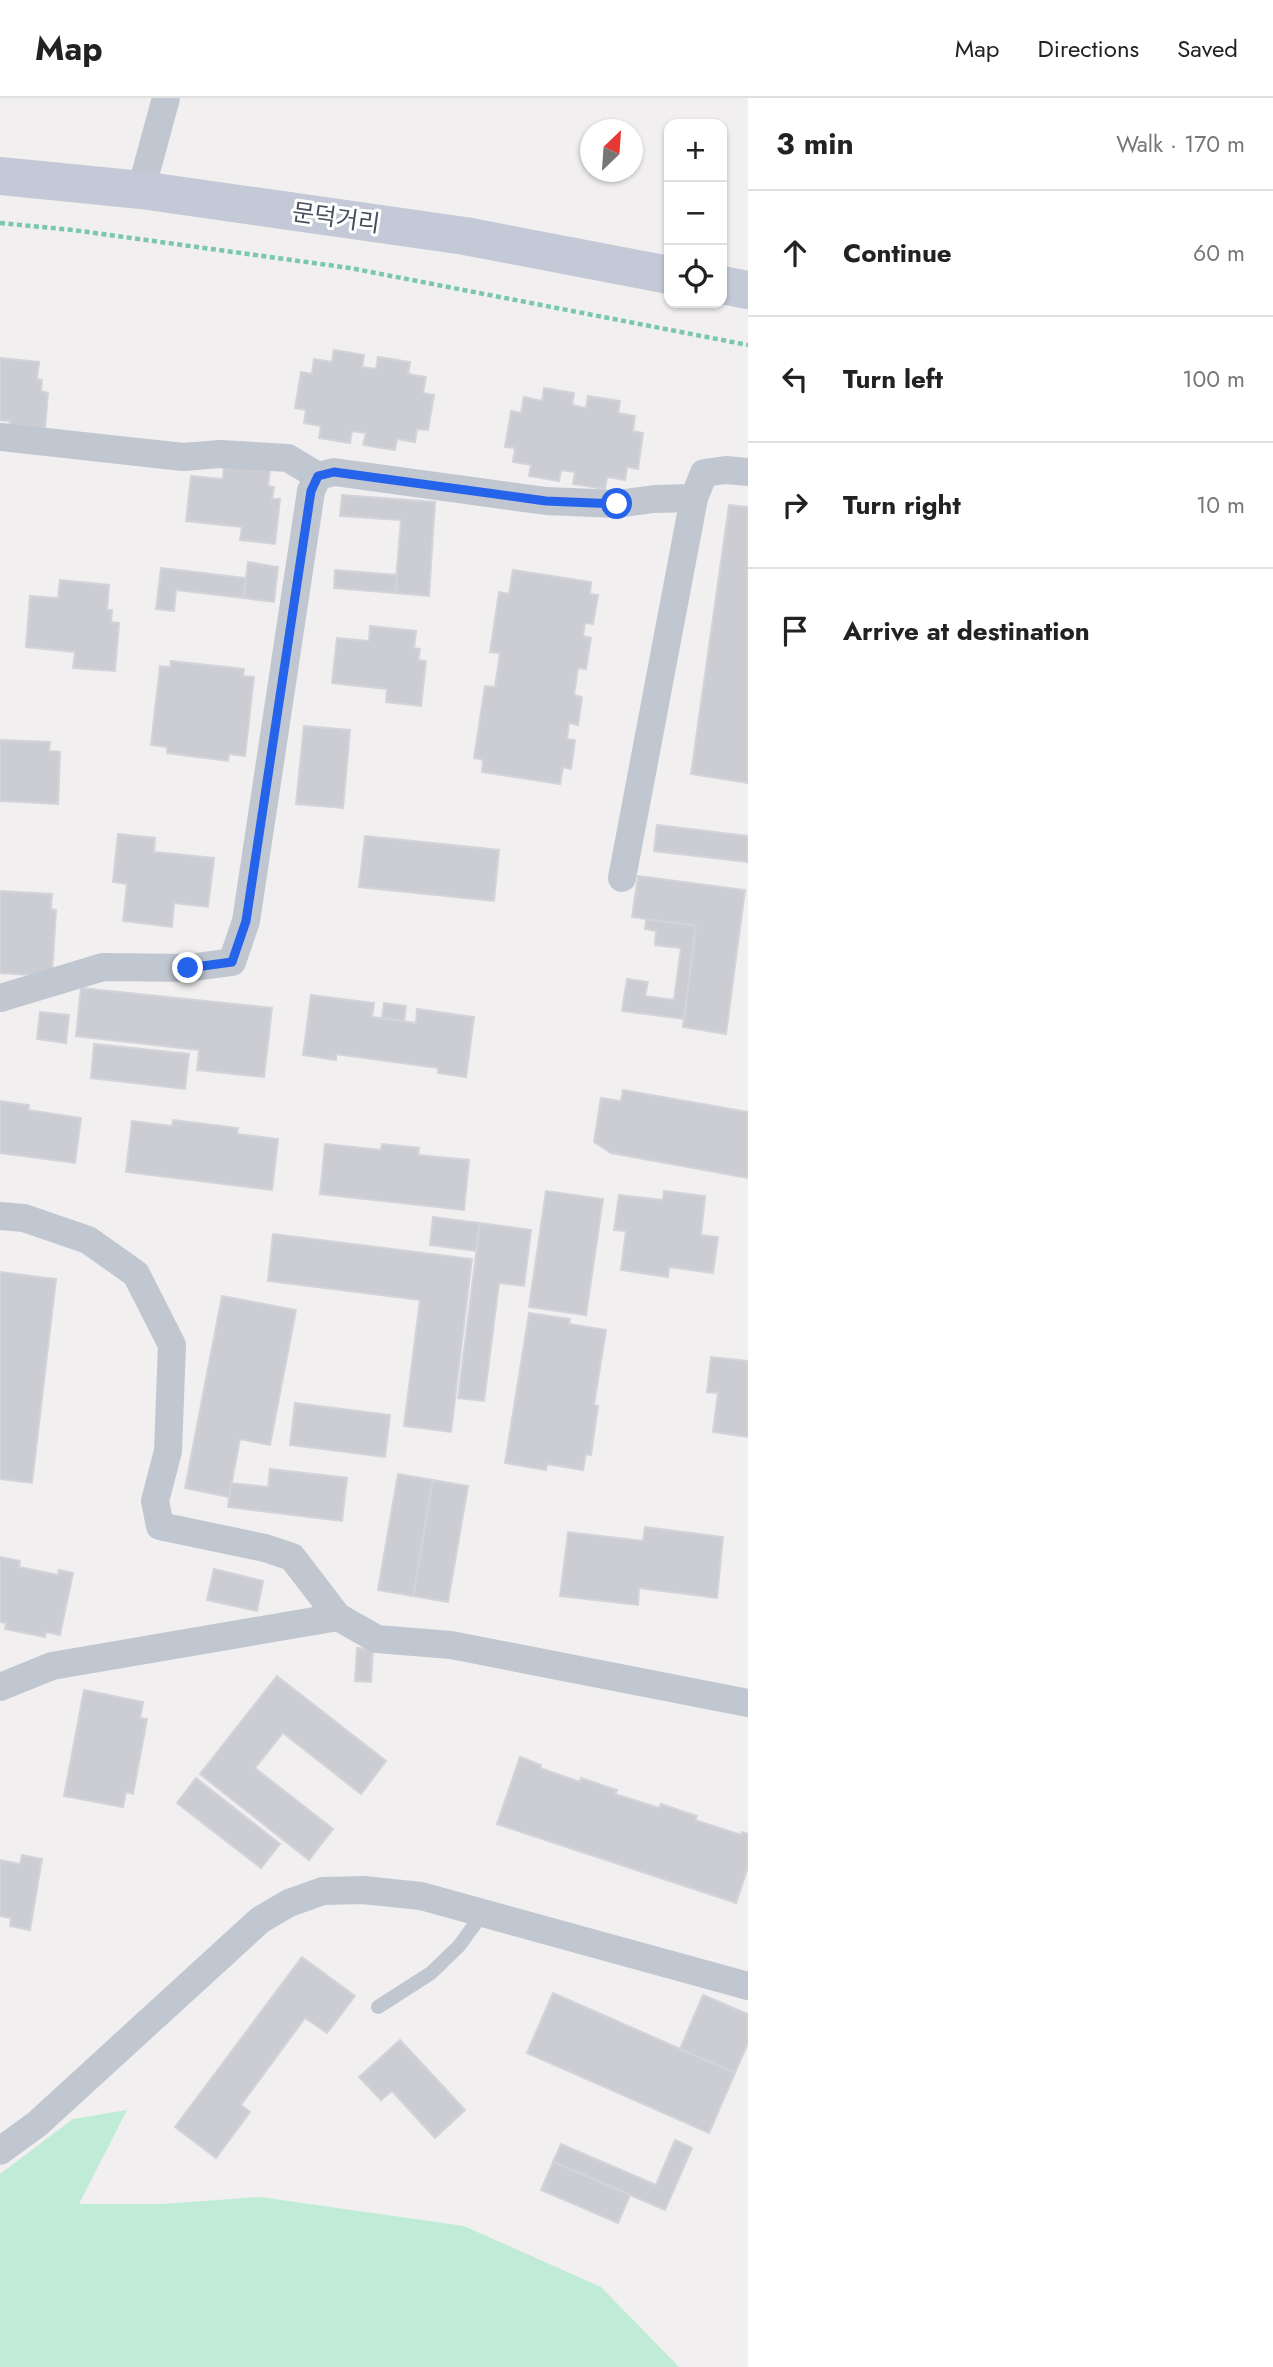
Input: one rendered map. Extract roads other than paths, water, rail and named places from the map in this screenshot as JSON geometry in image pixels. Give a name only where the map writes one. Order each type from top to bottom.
[{"type":"main road","name":"문덕거리","points":[[0,176],[141,190],[465,236],[664,274]]},
{"type":"main road","points":[[727,286],[748,290]]},
{"type":"street","points":[[141,190],[166,98]]},
{"type":"street","points":[[0,437],[183,457],[220,454],[288,458],[318,476],[334,472],[546,501],[617,504],[654,499],[694,498]]},
{"type":"street","points":[[622,878],[694,498],[704,473],[726,470],[748,472]]},
{"type":"street","points":[[0,998],[103,967],[188,968],[232,962],[246,921],[311,491],[318,476]]},
{"type":"street","points":[[0,1216],[24,1218],[88,1240],[136,1275],[172,1345],[168,1451],[155,1501],[160,1526],[265,1548],[292,1557],[338,1617],[377,1639],[451,1645],[748,1703]]},
{"type":"street","points":[[0,1687],[52,1666],[338,1617]]},
{"type":"street","points":[[0,2151],[37,2124],[260,1920],[289,1903],[323,1891],[363,1890],[421,1896],[748,1986]]},
{"type":"lane","points":[[378,2007],[431,1973],[459,1946],[483,1913]]}]
